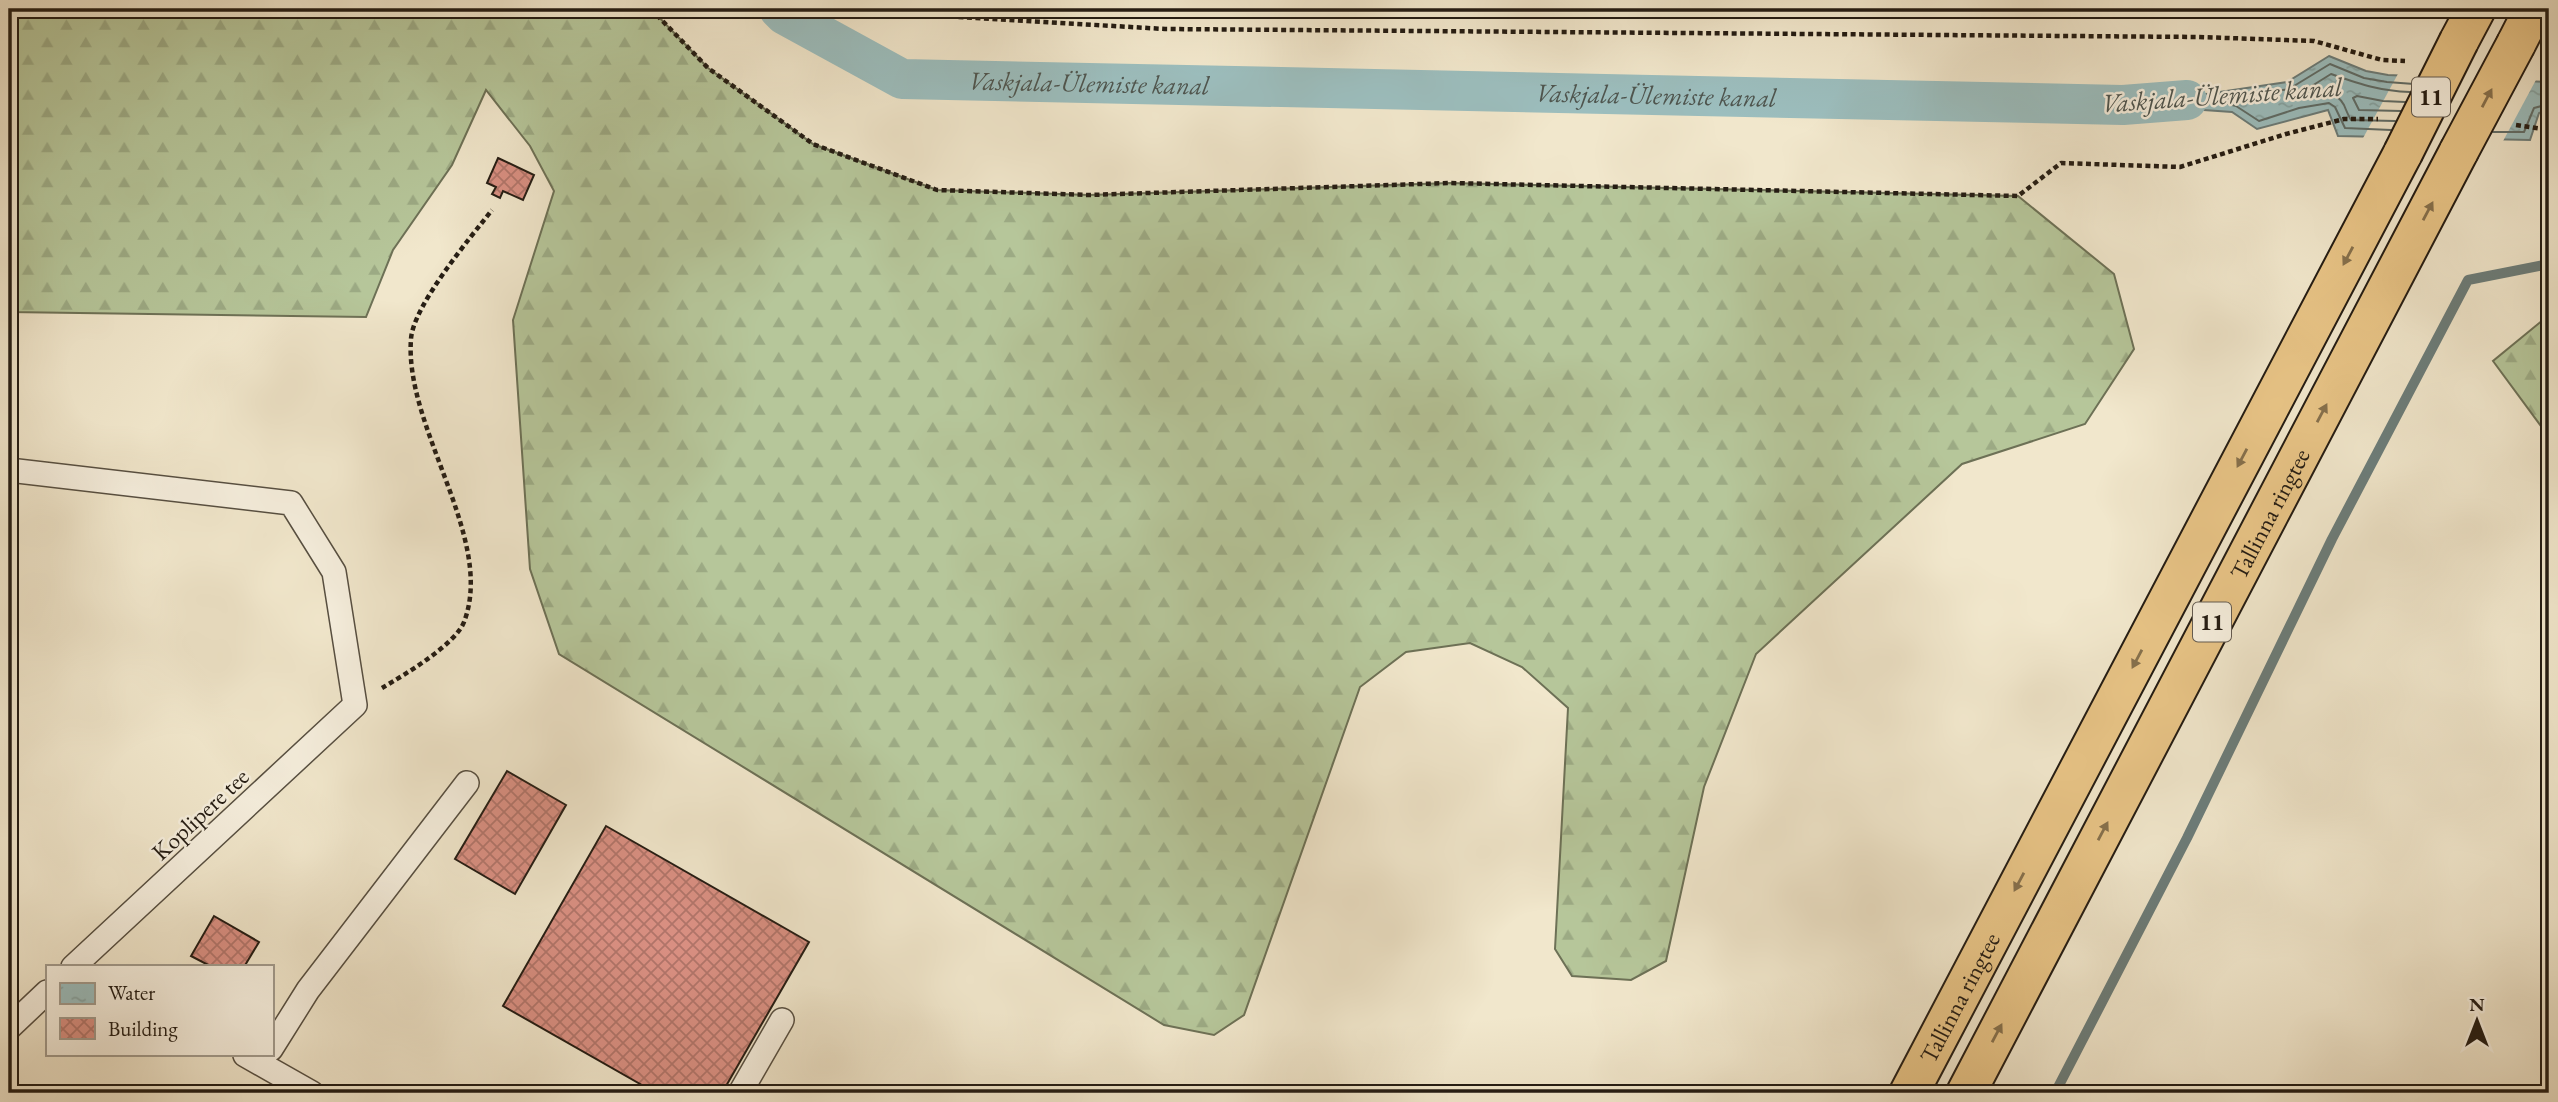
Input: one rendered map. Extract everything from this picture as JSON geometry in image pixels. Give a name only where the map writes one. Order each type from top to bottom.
[{"type":"highway","name":"Tallinna ringtee","points":[[1966,1093],[2534,9]]},
{"type":"highway","name":"Tallinna ringtee","points":[[1909,1093],[2468,25]]},
{"type":"lane","points":[[9,470],[291,503],[334,572],[355,705]]},
{"type":"lane","name":"Koplipere tee","points":[[82,965],[355,705]]},
{"type":"lane","points":[[273,1039],[307,990],[467,783]]},
{"type":"lane","points":[[9,1028],[46,993]]},
{"type":"lane","points":[[740,1093],[782,1020]]},
{"type":"lane","points":[[261,1056],[312,1093]]},
{"type":"path","points":[[651,9],[708,68],[813,144],[937,190],[1089,195],[1450,183],[2018,196],[2061,163],[2180,167],[2229,152]]},
{"type":"path","points":[[926,9],[942,16],[1166,29],[2185,37],[2314,41],[2382,60],[2410,61]]},
{"type":"path","points":[[355,705],[433,656],[464,624],[471,584],[467,545],[418,395],[411,338],[428,296],[492,210]]},
{"type":"green space","points":[[9,9],[651,9],[708,68],[813,144],[937,190],[1089,195],[1450,183],[2018,196],[2114,274],[2134,349],[2085,424],[1962,464],[1756,654],[1704,787],[1666,961],[1631,980],[1572,976],[1555,949],[1568,708],[1522,667],[1470,643],[1406,652],[1360,687],[1244,1015],[1214,1035],[1164,1025],[559,654],[530,569],[513,320],[554,191],[530,146],[486,90],[452,165],[393,250],[366,317],[9,312]]},
{"type":"green space","points":[[2549,315],[2549,437],[2493,361]]},
{"type":"water","points":[[2329,56],[2366,71],[2388,75],[2549,82],[2549,110],[2539,113],[2530,140],[2338,136],[2328,110],[2257,129],[2232,112],[2132,105],[2287,82]]},
{"type":"pier","points":[[2399,72],[2537,78],[2502,143],[2362,140]]},
{"type":"building","points":[[498,158],[534,175],[523,200],[503,191],[500,198],[492,194],[496,187],[487,183]]},
{"type":"building","points":[[507,771],[566,805],[515,894],[455,859]]},
{"type":"building","points":[[606,826],[809,942],[722,1093],[656,1093],[503,1006]]},
{"type":"building","points":[[214,916],[259,942],[245,965],[208,965],[191,956]]},
{"type":"waterway","name":"Vaskjala-Ülemiste kanal","points":[[779,9],[785,15],[902,79],[2123,105],[2187,100]]},
{"type":"waterway","points":[[2055,1093],[2187,838],[2332,539],[2468,280],[2549,264]]}]
